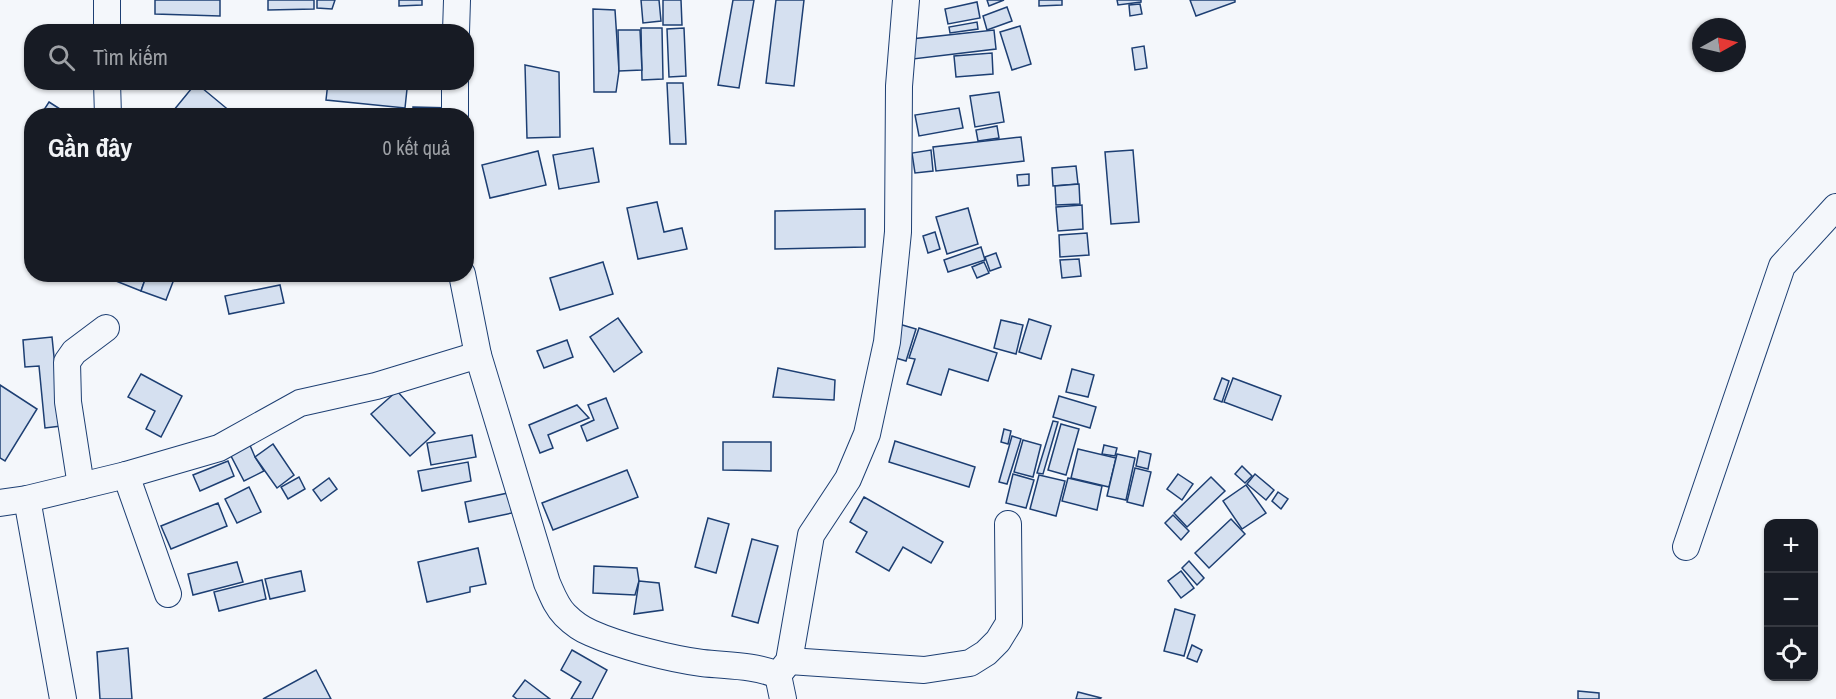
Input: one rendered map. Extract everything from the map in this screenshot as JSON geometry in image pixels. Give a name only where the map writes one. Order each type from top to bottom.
[{"type":"street","points":[[106,0],[106,24]]},
{"type":"street","points":[[456,24],[457,0]]},
{"type":"street","points":[[784,678],[811,535],[848,479],[867,434],[886,342],[897,232],[899,86],[906,0]]},
{"type":"street","points":[[107,90],[108,108]]},
{"type":"street","points":[[455,90],[455,108]]},
{"type":"street","points":[[1686,547],[1782,266],[1836,207]]},
{"type":"street","points":[[464,282],[478,355],[547,583],[557,606],[589,633],[655,653],[699,663],[762,669],[784,678],[924,670],[970,663],[986,653],[998,641],[1009,623],[1008,524]]},
{"type":"street","points":[[81,486],[68,402],[67,362],[74,352],[106,328]]},
{"type":"street","points":[[0,503],[27,499],[126,475],[219,448],[300,403],[376,386],[478,355]]},
{"type":"street","points":[[126,475],[168,594]]},
{"type":"street","points":[[27,499],[63,699]]},
{"type":"building","points":[[155,0],[220,0],[220,16],[155,14]]},
{"type":"building","points":[[268,0],[314,0],[314,9],[268,10]]},
{"type":"building","points":[[317,0],[335,0],[332,9],[317,8]]},
{"type":"building","points":[[399,0],[422,0],[422,5],[399,6]]},
{"type":"building","points":[[641,0],[659,0],[661,21],[643,23]]},
{"type":"building","points":[[663,0],[681,0],[682,25],[663,25]]},
{"type":"building","points":[[733,0],[754,0],[739,88],[718,85]]},
{"type":"building","points":[[776,0],[804,0],[794,86],[766,83]]},
{"type":"building","points":[[987,0],[1004,0],[989,6]]},
{"type":"building","points":[[1039,0],[1062,0],[1062,5],[1039,6]]},
{"type":"building","points":[[1117,0],[1141,0],[1141,2],[1118,5]]},
{"type":"building","points":[[1190,0],[1235,0],[1235,2],[1196,16]]},
{"type":"building","points":[[977,2],[980,18],[948,24],[945,9]]},
{"type":"building","points":[[1140,4],[1142,14],[1130,16],[1129,5]]},
{"type":"building","points":[[1007,7],[1012,21],[987,30],[983,16]]},
{"type":"building","points":[[593,9],[615,10],[619,71],[616,92],[594,92]]},
{"type":"building","points":[[977,22],[978,29],[950,33],[949,27]]},
{"type":"building","points":[[1020,26],[1031,64],[1012,70],[1000,32]]},
{"type":"building","points":[[641,28],[662,28],[663,79],[642,80]]},
{"type":"building","points":[[684,28],[686,76],[669,77],[667,29]]},
{"type":"building","points":[[618,30],[640,30],[642,70],[619,71]]},
{"type":"building","points":[[994,30],[996,49],[913,59],[911,39]]},
{"type":"building","points":[[1144,46],[1147,68],[1135,70],[1132,48]]},
{"type":"building","points":[[992,53],[993,74],[956,77],[954,56]]},
{"type":"building","points":[[525,65],[559,72],[560,137],[527,138]]},
{"type":"building","points":[[667,83],[683,83],[686,144],[670,144]]},
{"type":"building","points":[[190,90],[204,90],[226,108],[176,108]]},
{"type":"building","points":[[327,90],[407,90],[405,108],[326,100]]},
{"type":"building","points":[[999,92],[1004,122],[975,127],[970,96]]},
{"type":"building","points":[[49,102],[58,108],[45,108]]},
{"type":"building","points":[[959,108],[963,128],[919,136],[915,115]]},
{"type":"building","points":[[997,126],[999,138],[978,141],[976,130]]},
{"type":"building","points":[[1021,137],[1024,161],[936,171],[933,147]]},
{"type":"building","points":[[593,148],[599,182],[559,189],[553,155]]},
{"type":"building","points":[[931,150],[933,171],[915,173],[912,153]]},
{"type":"building","points":[[1133,150],[1139,222],[1111,224],[1105,152]]},
{"type":"building","points":[[538,151],[546,185],[490,198],[482,165]]},
{"type":"building","points":[[1076,166],[1078,184],[1053,186],[1052,168]]},
{"type":"building","points":[[1029,174],[1029,185],[1018,186],[1017,175]]},
{"type":"building","points":[[1079,184],[1080,204],[1056,205],[1055,186]]},
{"type":"building","points":[[657,202],[664,232],[682,228],[687,249],[638,259],[627,208]]},
{"type":"building","points":[[1082,205],[1083,229],[1058,231],[1056,207]]},
{"type":"building","points":[[968,208],[978,244],[947,254],[936,217]]},
{"type":"building","points":[[865,209],[865,247],[775,249],[775,211]]},
{"type":"building","points":[[935,232],[940,249],[928,253],[923,236]]},
{"type":"building","points":[[1087,233],[1089,255],[1060,257],[1059,235]]},
{"type":"building","points":[[981,247],[985,260],[948,272],[944,260]]},
{"type":"building","points":[[996,253],[1001,267],[990,271],[985,257]]},
{"type":"building","points":[[1079,259],[1081,276],[1062,278],[1060,260]]},
{"type":"building","points":[[603,262],[613,294],[560,310],[550,278]]},
{"type":"building","points":[[984,262],[989,273],[977,278],[972,267]]},
{"type":"building","points":[[118,282],[144,282],[141,291]]},
{"type":"building","points":[[144,282],[173,282],[166,300],[141,291]]},
{"type":"building","points":[[280,285],[284,303],[229,314],[225,296]]},
{"type":"building","points":[[618,318],[642,352],[614,372],[590,337]]},
{"type":"building","points":[[1029,319],[1051,326],[1041,359],[1019,352]]},
{"type":"building","points":[[1001,320],[1023,325],[1016,354],[994,348]]},
{"type":"building","points":[[899,324],[916,329],[906,361],[889,356]]},
{"type":"building","points":[[919,328],[997,353],[988,381],[949,369],[941,395],[907,384],[915,359],[909,358]]},
{"type":"building","points":[[52,337],[61,426],[45,428],[39,366],[25,367],[23,340]]},
{"type":"building","points":[[567,340],[573,357],[544,368],[537,351]]},
{"type":"building","points":[[778,368],[835,380],[834,400],[773,397]]},
{"type":"building","points":[[1072,369],[1094,375],[1088,397],[1066,392]]},
{"type":"building","points":[[141,374],[182,396],[161,437],[146,429],[155,411],[128,397]]},
{"type":"building","points":[[1222,378],[1229,381],[1222,402],[1214,399]]},
{"type":"building","points":[[1233,378],[1281,396],[1272,420],[1224,402]]},
{"type":"building","points":[[0,385],[37,409],[5,461],[0,458]]},
{"type":"building","points":[[397,391],[435,433],[410,456],[371,414]]},
{"type":"building","points":[[1059,396],[1096,407],[1090,428],[1053,417]]},
{"type":"building","points":[[606,398],[618,428],[587,441],[581,426],[594,420],[588,405]]},
{"type":"building","points":[[577,405],[589,418],[548,435],[553,448],[540,453],[529,425]]},
{"type":"building","points":[[1053,421],[1058,422],[1043,474],[1037,473]]},
{"type":"building","points":[[1061,424],[1079,429],[1066,475],[1048,470]]},
{"type":"building","points":[[1004,429],[1011,431],[1008,444],[1001,442]]},
{"type":"building","points":[[472,435],[476,457],[431,465],[427,443]]},
{"type":"building","points":[[246,436],[264,471],[244,481],[230,454]]},
{"type":"building","points":[[1012,436],[1021,439],[1007,484],[999,482]]},
{"type":"building","points":[[1023,440],[1041,445],[1033,477],[1014,472]]},
{"type":"building","points":[[895,441],[975,467],[969,487],[889,462]]},
{"type":"building","points":[[723,442],[771,442],[771,471],[723,470]]},
{"type":"building","points":[[273,444],[294,475],[277,488],[255,457]]},
{"type":"building","points":[[1104,445],[1117,448],[1115,456],[1102,454]]},
{"type":"building","points":[[1078,449],[1116,458],[1109,487],[1071,478]]},
{"type":"building","points":[[1139,451],[1151,454],[1148,469],[1136,466]]},
{"type":"building","points":[[1117,454],[1135,458],[1126,500],[1107,496]]},
{"type":"building","points":[[228,461],[234,476],[200,491],[193,475]]},
{"type":"building","points":[[468,462],[471,481],[422,491],[418,471]]},
{"type":"building","points":[[1242,466],[1252,476],[1245,483],[1235,474]]},
{"type":"building","points":[[1135,468],[1151,472],[1143,506],[1127,502]]},
{"type":"building","points":[[627,470],[638,497],[553,530],[542,503]]},
{"type":"building","points":[[1013,474],[1034,480],[1026,508],[1006,503]]},
{"type":"building","points":[[1178,474],[1193,484],[1182,500],[1167,489]]},
{"type":"building","points":[[1255,474],[1274,490],[1266,500],[1247,484]]},
{"type":"building","points":[[1039,475],[1065,481],[1056,516],[1030,509]]},
{"type":"building","points":[[299,477],[305,489],[288,499],[281,487]]},
{"type":"building","points":[[1211,477],[1225,491],[1187,527],[1174,513]]},
{"type":"building","points":[[329,478],[337,489],[321,501],[313,490]]},
{"type":"building","points":[[1068,478],[1102,486],[1097,510],[1062,501]]},
{"type":"building","points":[[1246,485],[1266,513],[1242,529],[1223,501]]},
{"type":"building","points":[[249,487],[261,512],[237,523],[225,499]]},
{"type":"building","points":[[1278,492],[1288,499],[1281,509],[1272,501]]},
{"type":"building","points":[[508,493],[512,513],[469,522],[465,502]]},
{"type":"building","points":[[864,497],[943,542],[931,563],[903,547],[889,571],[856,552],[867,532],[850,522]]},
{"type":"building","points":[[218,503],[227,526],[171,549],[161,526]]},
{"type":"building","points":[[1173,515],[1189,531],[1181,540],[1165,523]]},
{"type":"building","points":[[708,518],[729,524],[716,573],[695,567]]},
{"type":"building","points":[[1231,519],[1245,534],[1209,568],[1195,553]]},
{"type":"building","points":[[752,539],[778,546],[758,623],[732,616]]},
{"type":"building","points":[[478,548],[486,584],[470,587],[470,592],[427,602],[418,562]]},
{"type":"building","points":[[1189,561],[1204,578],[1197,585],[1182,568]]},
{"type":"building","points":[[237,562],[243,582],[193,595],[188,574]]},
{"type":"building","points":[[594,566],[637,568],[639,581],[635,595],[593,593]]},
{"type":"building","points":[[301,571],[305,591],[270,599],[265,579]]},
{"type":"building","points":[[1181,571],[1194,588],[1181,598],[1168,581]]},
{"type":"building","points":[[262,580],[266,599],[219,611],[214,592]]},
{"type":"building","points":[[639,581],[659,583],[663,610],[634,614]]},
{"type":"building","points":[[1175,609],[1195,615],[1184,656],[1164,651]]},
{"type":"building","points":[[1192,645],[1202,650],[1197,662],[1187,658]]},
{"type":"building","points":[[128,648],[132,699],[100,699],[97,652]]},
{"type":"building","points":[[572,650],[607,670],[592,699],[571,699],[581,682],[561,670]]},
{"type":"building","points":[[316,670],[331,699],[263,699]]},
{"type":"building","points":[[525,680],[550,699],[517,699],[513,696]]},
{"type":"building","points":[[1578,691],[1599,693],[1599,699],[1578,699]]},
{"type":"building","points":[[1078,692],[1101,698],[1076,699]]}]
